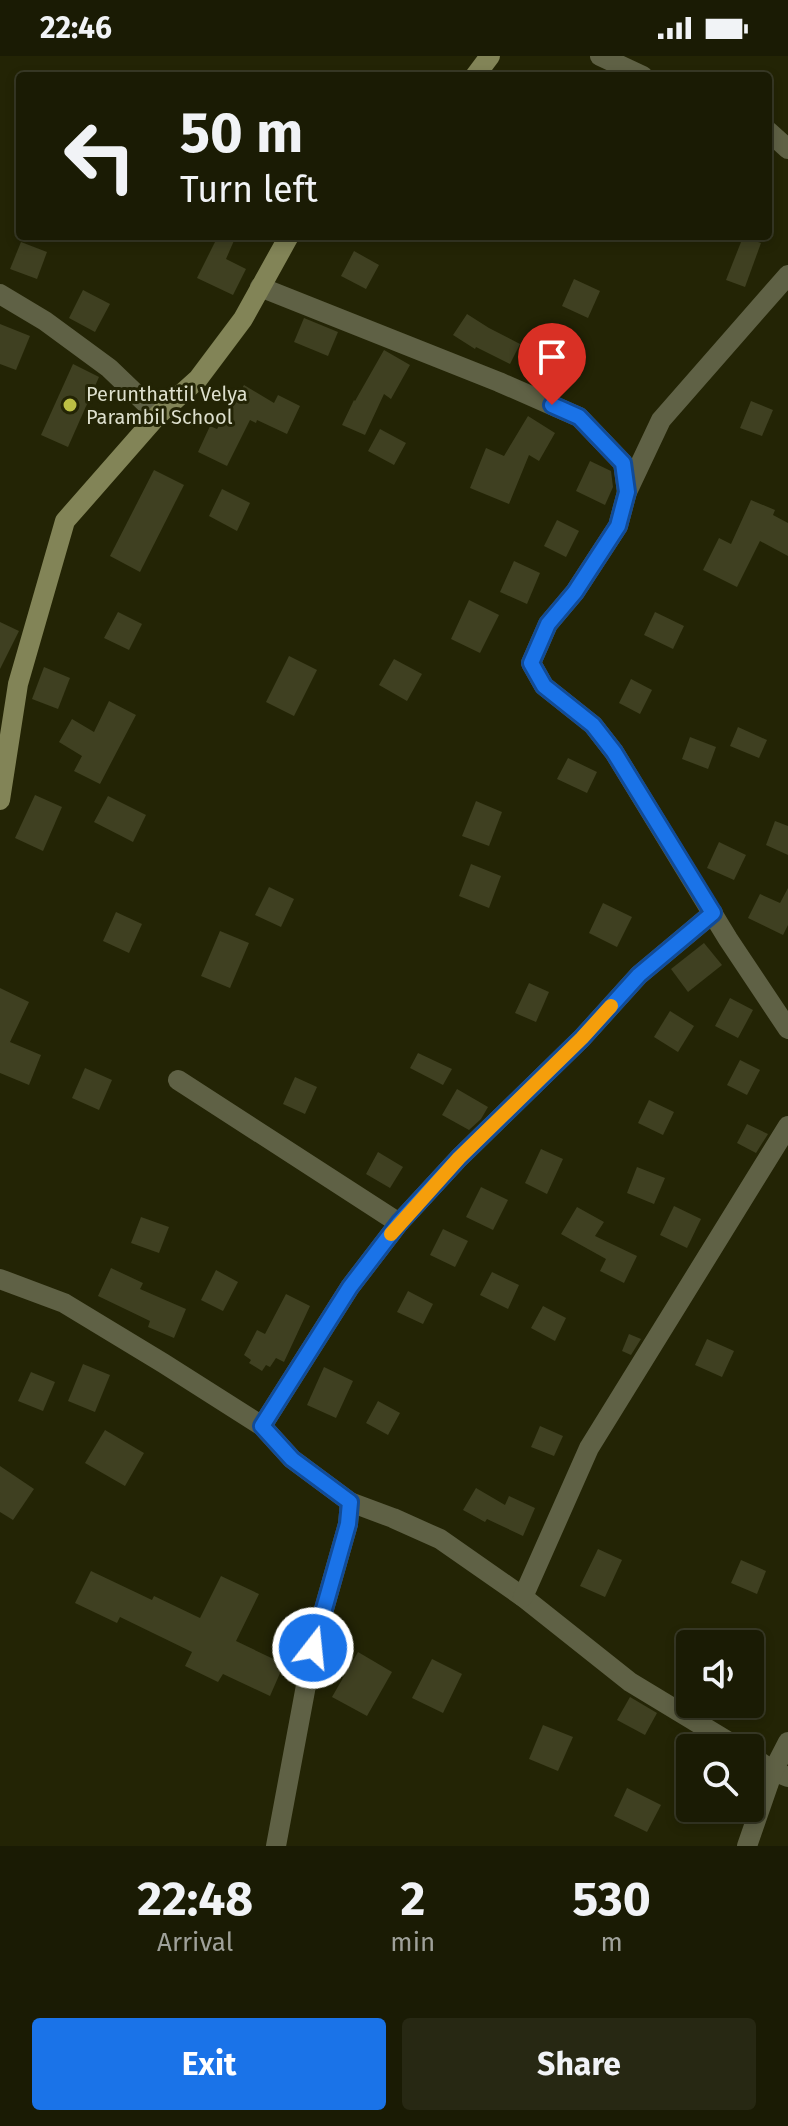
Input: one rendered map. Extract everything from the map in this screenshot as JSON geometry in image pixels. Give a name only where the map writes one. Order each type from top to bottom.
[{"type":"main road","points":[[478,72],[490,56]]},
{"type":"main road","points":[[0,800],[18,684],[65,521],[158,415],[198,379],[243,319],[287,240]]},
{"type":"street","points":[[600,56],[634,72]]},
{"type":"street","points":[[772,135],[788,149]]},
{"type":"street","points":[[788,275],[661,420],[627,492],[618,526],[575,592],[548,624],[531,663],[544,686],[593,725],[614,752],[788,1029]]},
{"type":"street","points":[[260,287],[579,417],[623,463],[627,492]]},
{"type":"street","points":[[0,294],[45,321],[109,368],[158,415]]},
{"type":"street","points":[[262,1426],[350,1287],[399,1223],[459,1158],[582,1038],[639,975],[713,913]]},
{"type":"street","points":[[178,1080],[399,1223]]},
{"type":"street","points":[[523,1597],[589,1448],[788,1126]]},
{"type":"street","points":[[0,1279],[64,1303],[262,1426],[292,1459],[350,1502],[440,1539],[523,1597],[630,1682],[716,1734]]},
{"type":"street","points":[[276,1846],[313,1648],[348,1524],[350,1502]]},
{"type":"street","points":[[747,1846],[780,1774],[788,1742]]},
{"type":"building","points":[[216,240],[234,240],[226,259],[246,269],[233,295],[197,278]]},
{"type":"building","points":[[742,240],[761,243],[745,287],[726,280]]},
{"type":"building","points":[[21,242],[47,252],[37,279],[10,269]]},
{"type":"building","points":[[354,251],[379,265],[366,289],[341,276]]},
{"type":"building","points":[[574,279],[600,291],[588,318],[562,306]]},
{"type":"building","points":[[83,290],[110,304],[95,332],[69,318]]},
{"type":"building","points":[[467,314],[520,344],[510,364],[475,349],[453,335]]},
{"type":"building","points":[[304,318],[338,332],[328,356],[294,342]]},
{"type":"building","points":[[0,324],[30,336],[16,370],[0,364]]},
{"type":"building","points":[[384,350],[410,365],[391,399],[384,394],[365,435],[342,425]]},
{"type":"building","name":"Perunthattil Velya Parambil School","points":[[73,364],[99,377],[68,447],[41,435]]},
{"type":"building","points":[[244,385],[274,403],[278,395],[300,406],[287,434],[257,420],[256,423],[250,420],[227,466],[198,452],[210,426],[217,429]]},
{"type":"building","points":[[751,401],[773,410],[762,436],[740,428]]},
{"type":"building","points":[[528,416],[555,433],[539,461],[529,455],[509,504],[470,488],[486,448],[504,456]]},
{"type":"building","points":[[380,429],[406,443],[394,465],[368,451]]},
{"type":"building","points":[[590,461],[611,471],[613,487],[605,505],[576,491]]},
{"type":"building","points":[[154,470],[184,485],[140,572],[110,556]]},
{"type":"building","points":[[222,489],[250,503],[237,531],[209,516]]},
{"type":"building","points":[[751,500],[775,510],[773,515],[788,523],[788,556],[760,541],[737,587],[703,570],[719,538],[731,544]]},
{"type":"building","points":[[557,520],[579,531],[566,557],[544,546]]},
{"type":"building","points":[[514,561],[540,573],[527,604],[500,592]]},
{"type":"building","points":[[469,600],[499,615],[480,653],[451,639]]},
{"type":"building","points":[[118,612],[142,624],[129,650],[104,638]]},
{"type":"building","points":[[655,612],[684,626],[673,649],[644,635]]},
{"type":"building","points":[[0,622],[19,631],[0,669]]},
{"type":"building","points":[[289,656],[317,670],[294,716],[266,702]]},
{"type":"building","points":[[394,659],[422,674],[407,701],[379,685]]},
{"type":"building","points":[[44,667],[70,678],[58,709],[32,699]]},
{"type":"building","points":[[631,679],[652,690],[640,714],[619,703]]},
{"type":"building","points":[[109,701],[136,715],[100,784],[74,771],[82,756],[59,742],[72,719],[94,732]]},
{"type":"building","points":[[738,727],[767,740],[759,758],[730,746]]},
{"type":"building","points":[[690,737],[716,747],[708,769],[682,759]]},
{"type":"building","points":[[568,758],[597,772],[587,793],[557,779]]},
{"type":"building","points":[[35,795],[62,807],[43,851],[15,838]]},
{"type":"building","points":[[108,796],[146,815],[133,842],[94,822]]},
{"type":"building","points":[[476,801],[502,812],[489,846],[462,836]]},
{"type":"building","points":[[775,821],[788,826],[788,855],[766,845]]},
{"type":"building","points":[[719,842],[746,855],[734,880],[707,868]]},
{"type":"building","points":[[471,864],[501,876],[489,908],[459,896]]},
{"type":"building","points":[[269,887],[294,899],[281,927],[255,915]]},
{"type":"building","points":[[788,888],[788,925],[783,935],[748,918],[760,894],[780,903]]},
{"type":"building","points":[[603,903],[632,917],[617,947],[589,933]]},
{"type":"building","points":[[116,912],[142,924],[129,953],[103,941]]},
{"type":"building","points":[[220,931],[249,943],[230,988],[201,976]]},
{"type":"building","points":[[704,943],[722,965],[688,992],[671,969]]},
{"type":"building","points":[[529,983],[549,992],[536,1022],[515,1013]]},
{"type":"building","points":[[0,988],[29,1002],[10,1042],[41,1055],[29,1085],[0,1073]]},
{"type":"building","points":[[730,998],[753,1010],[738,1038],[715,1026]]},
{"type":"building","points":[[670,1011],[694,1026],[678,1052],[654,1037]]},
{"type":"building","points":[[418,1053],[452,1069],[443,1085],[410,1068]]},
{"type":"building","points":[[740,1060],[760,1070],[747,1095],[727,1085]]},
{"type":"building","points":[[85,1068],[112,1080],[99,1110],[72,1098]]},
{"type":"building","points":[[295,1077],[317,1087],[305,1114],[283,1104]]},
{"type":"building","points":[[457,1089],[488,1107],[469,1130],[442,1115]]},
{"type":"building","points":[[649,1100],[674,1112],[663,1135],[638,1123]]},
{"type":"building","points":[[747,1124],[768,1134],[756,1153],[737,1143]]},
{"type":"building","points":[[541,1149],[563,1159],[547,1194],[525,1183]]},
{"type":"building","points":[[378,1152],[403,1167],[390,1188],[366,1174]]},
{"type":"building","points":[[637,1167],[665,1178],[654,1204],[627,1193]]},
{"type":"building","points":[[481,1187],[508,1200],[493,1230],[466,1217]]},
{"type":"building","points":[[674,1206],[701,1219],[687,1248],[660,1235]]},
{"type":"building","points":[[577,1207],[604,1222],[595,1236],[637,1256],[624,1283],[600,1271],[606,1259],[561,1234]]},
{"type":"building","points":[[141,1217],[169,1227],[159,1253],[131,1243]]},
{"type":"building","points":[[443,1229],[468,1241],[455,1267],[430,1255]]},
{"type":"building","points":[[111,1268],[143,1283],[140,1289],[186,1309],[174,1338],[148,1327],[150,1321],[98,1296]]},
{"type":"building","points":[[216,1270],[238,1282],[223,1311],[201,1300]]},
{"type":"building","points":[[492,1272],[519,1285],[508,1309],[480,1295]]},
{"type":"building","points":[[408,1291],[433,1304],[423,1324],[397,1312]]},
{"type":"building","points":[[286,1294],[310,1306],[284,1362],[276,1358],[270,1367],[266,1365],[262,1371],[249,1363],[251,1360],[244,1355],[257,1330],[265,1334]]},
{"type":"building","points":[[543,1306],[566,1318],[555,1341],[531,1328]]},
{"type":"building","points":[[629,1334],[641,1339],[631,1355],[622,1351]]},
{"type":"building","points":[[707,1339],[734,1351],[722,1377],[695,1365]]},
{"type":"building","points":[[83,1364],[110,1375],[95,1412],[68,1401]]},
{"type":"building","points":[[324,1367],[353,1381],[336,1418],[307,1405]]},
{"type":"building","points":[[31,1372],[55,1382],[43,1411],[18,1401]]},
{"type":"building","points":[[378,1401],[400,1413],[388,1435],[366,1423]]},
{"type":"building","points":[[540,1426],[563,1436],[554,1456],[531,1447]]},
{"type":"building","points":[[105,1430],[144,1453],[125,1486],[85,1463]]},
{"type":"building","points":[[0,1466],[34,1489],[13,1520],[0,1512]]},
{"type":"building","points":[[476,1488],[505,1505],[509,1496],[535,1508],[523,1536],[463,1510]]},
{"type":"building","points":[[598,1549],[622,1560],[605,1597],[580,1586]]},
{"type":"building","points":[[741,1560],[766,1571],[757,1594],[731,1583]]},
{"type":"building","points":[[91,1571],[152,1600],[154,1596],[200,1618],[221,1576],[259,1594],[236,1641],[284,1664],[270,1696],[223,1674],[218,1682],[185,1666],[192,1652],[120,1617],[117,1623],[75,1603]]},
{"type":"building","points":[[358,1652],[392,1672],[367,1716],[332,1697]]},
{"type":"building","points":[[432,1659],[462,1674],[443,1713],[412,1698]]},
{"type":"building","points":[[630,1697],[657,1713],[645,1735],[617,1720]]},
{"type":"building","points":[[543,1725],[573,1737],[558,1771],[529,1759]]},
{"type":"building","points":[[627,1788],[661,1805],[647,1832],[614,1816]]},
{"type":"slow traffic","points":[[391,1234],[459,1158],[611,1006]]},
{"type":"place","name":"Perunthattil Velya Parambil School","points":[[70,405]]},
{"type":"route","points":[[313,1648],[348,1524],[350,1502],[292,1459],[262,1426],[350,1287],[399,1223],[459,1158],[582,1038],[639,975],[713,913],[614,752],[593,725],[544,686],[531,663],[548,624],[575,592],[618,526],[627,492],[623,463],[579,417],[552,405]]}]
